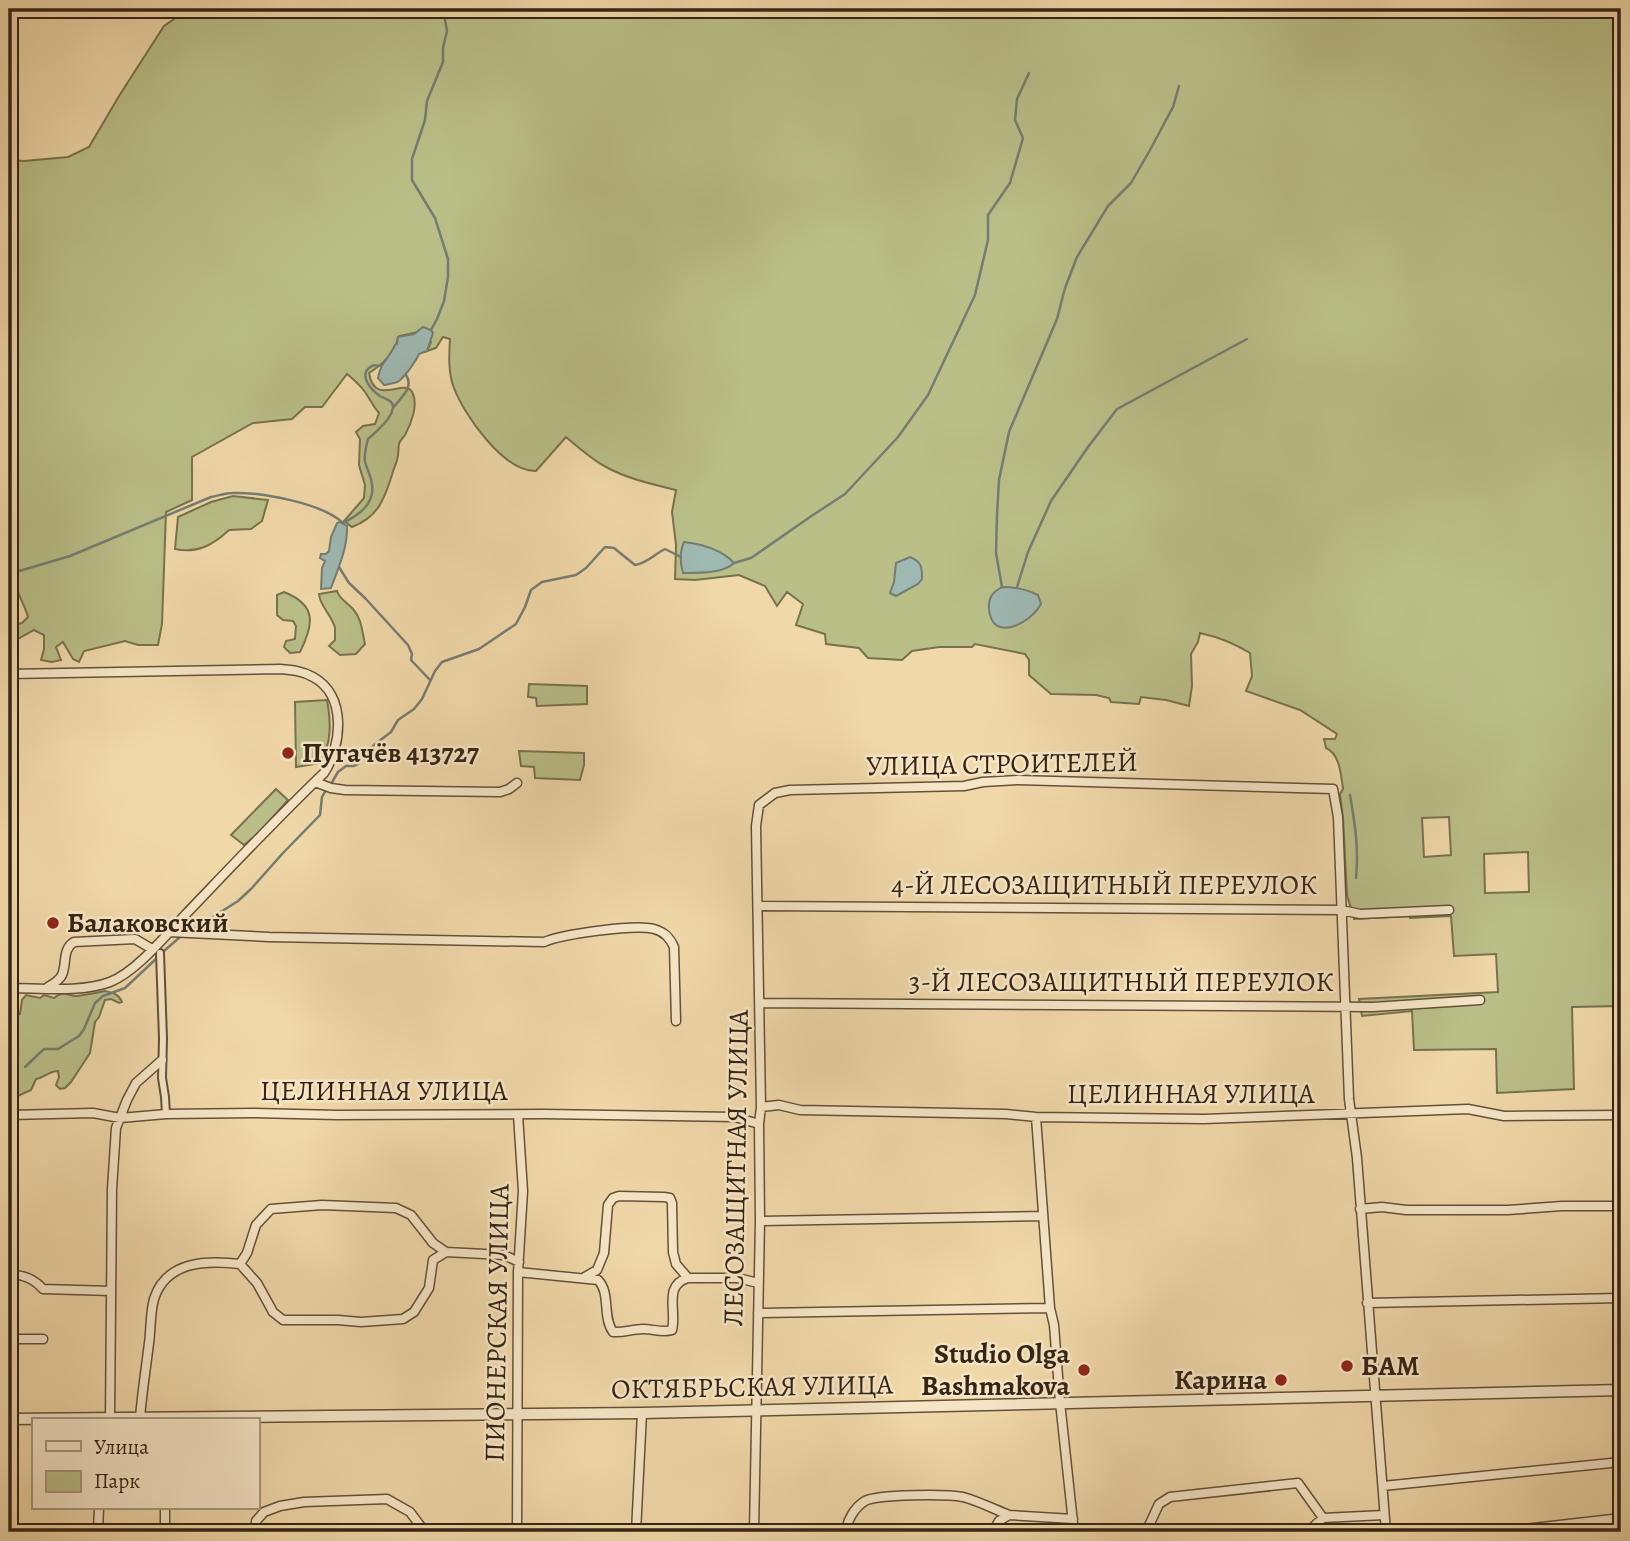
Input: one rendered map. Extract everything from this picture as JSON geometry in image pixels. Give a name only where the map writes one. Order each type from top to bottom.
[{"type":"street","points":[[9,674],[272,669],[299,671],[316,678],[335,704],[337,743],[324,773],[169,932],[156,951],[128,972],[97,986],[9,988]]},
{"type":"street","name":"УЛИЦА СТРОИТЕЛЕЙ","points":[[759,805],[775,793],[790,790],[964,786],[1018,780],[1333,789],[1338,817],[1342,909]]},
{"type":"street","points":[[315,782],[345,790],[500,792],[517,783]]},
{"type":"street","name":"ЛЕСОЗАЩИТНАЯ УЛИЦА","points":[[754,1532],[761,1107],[756,826],[759,805]]},
{"type":"street","name":"4-Й ЛЕСОЗАЩИТНЫЙ ПЕРЕУЛОК","points":[[759,906],[1342,909],[1360,914],[1449,910]]},
{"type":"street","points":[[1342,909],[1350,1115],[1357,1158],[1387,1532]]},
{"type":"street","points":[[169,932],[269,937],[544,942],[556,937],[651,928],[664,933],[674,947],[676,1021]]},
{"type":"street","points":[[47,988],[61,976],[66,951],[74,942],[135,939],[156,951]]},
{"type":"street","points":[[156,951],[166,1114]]},
{"type":"street","name":"3-Й ЛЕСОЗАЩИТНЫЙ ПЕРЕУЛОК","points":[[760,1003],[1373,1007],[1480,1000]]},
{"type":"street","points":[[110,1418],[116,1128],[136,1083],[162,1060]]},
{"type":"street","name":"ЦЕЛИННАЯ УЛИЦА","points":[[761,1107],[779,1105],[800,1110],[1006,1114],[1036,1117],[1203,1119],[1468,1109],[1504,1116],[1621,1115]]},
{"type":"street","name":"ЦЕЛИННАЯ УЛИЦА","points":[[9,1115],[93,1113],[120,1118],[166,1114],[735,1117],[759,1124]]},
{"type":"street","name":"ПИОНЕРСКАЯ УЛИЦА","points":[[517,1115],[523,1191],[518,1267],[517,1532]]},
{"type":"street","points":[[1036,1117],[1051,1308],[1074,1532]]},
{"type":"street","points":[[584,1278],[597,1270],[604,1253],[608,1205],[613,1198],[620,1196],[670,1198],[673,1252],[676,1264],[688,1278]]},
{"type":"street","points":[[240,1264],[257,1225],[271,1209],[322,1205],[396,1208],[411,1215],[433,1243],[446,1252],[504,1255],[518,1267],[598,1280],[603,1285],[608,1325],[613,1332],[672,1330],[672,1301],[675,1286],[680,1280],[738,1278],[758,1283]]},
{"type":"street","points":[[1360,1209],[1382,1207],[1406,1210],[1508,1210],[1621,1206]]},
{"type":"street","points":[[760,1221],[1043,1216]]},
{"type":"street","points":[[141,1418],[154,1301],[162,1282],[169,1274],[214,1261],[240,1264],[257,1283],[273,1312],[284,1320],[361,1322],[403,1319],[414,1312],[429,1288],[433,1260],[446,1252]]},
{"type":"street","points":[[9,1275],[20,1274],[37,1282],[43,1289],[111,1290]]},
{"type":"street","points":[[1367,1303],[1621,1298]]},
{"type":"street","points":[[758,1313],[1051,1308]]},
{"type":"street","points":[[9,1339],[43,1339]]},
{"type":"street","name":"ОКТЯБРЬСКАЯ УЛИЦА","points":[[222,1418],[642,1413],[1621,1390]]},
{"type":"street","points":[[636,1532],[642,1413]]},
{"type":"street","name":"ОКТЯБРЬСКАЯ УЛИЦА","points":[[9,1419],[32,1419]]},
{"type":"street","points":[[1382,1486],[1621,1462]]},
{"type":"street","points":[[1146,1532],[1159,1504],[1170,1497],[1298,1483],[1323,1518]]},
{"type":"street","points":[[846,1532],[854,1510],[867,1500],[914,1494],[962,1497],[1009,1514],[1073,1519]]},
{"type":"street","points":[[255,1532],[256,1521],[264,1512],[280,1506],[304,1502],[387,1499],[410,1512],[425,1532]]},
{"type":"street","points":[[98,1532],[99,1510]]},
{"type":"street","points":[[165,1510],[165,1532]]},
{"type":"street","points":[[993,1532],[999,1521],[1009,1514]]},
{"type":"street","points":[[1312,1532],[1323,1518],[1384,1516]]},
{"type":"street","points":[[1498,1532],[1621,1518]]},
{"type":"green space","points":[[176,9],[1621,9],[1621,1006],[1572,1007],[1574,1089],[1497,1093],[1496,1049],[1414,1050],[1412,1011],[1362,1016],[1359,999],[1498,992],[1496,954],[1454,956],[1451,916],[1354,919],[1347,895],[1340,794],[1343,789],[1337,760],[1326,748],[1324,739],[1335,739],[1337,734],[1300,710],[1246,691],[1252,676],[1250,653],[1226,641],[1200,633],[1191,654],[1192,686],[1189,706],[1141,697],[1139,704],[1111,702],[1109,698],[1096,695],[1051,694],[1029,675],[1029,660],[1025,654],[975,644],[972,647],[939,647],[912,651],[902,660],[868,658],[859,648],[826,644],[825,634],[796,625],[803,604],[787,592],[777,606],[765,586],[739,575],[695,580],[675,579],[676,545],[672,512],[676,490],[614,471],[596,461],[566,437],[536,471],[524,469],[511,462],[487,440],[459,399],[451,376],[450,339],[443,337],[436,348],[427,351],[431,342],[418,332],[400,336],[388,358],[369,373],[372,383],[378,389],[410,389],[415,404],[409,426],[399,444],[397,462],[386,492],[379,507],[368,518],[352,527],[344,521],[364,498],[365,485],[359,465],[360,439],[356,432],[363,426],[375,424],[379,413],[363,389],[347,374],[322,407],[305,407],[292,419],[253,423],[192,457],[192,500],[166,512],[162,624],[158,645],[138,645],[125,641],[84,651],[79,662],[73,659],[63,642],[56,647],[61,660],[52,662],[41,660],[44,635],[34,630],[11,643],[9,656],[9,626],[22,623],[28,617],[16,586],[9,590],[9,160],[68,157],[89,147],[164,26],[177,17]],"holes":[[[1449,817],[1451,855],[1424,857],[1422,818]],[[1528,852],[1529,892],[1485,893],[1484,854]]]},
{"type":"green space","points":[[233,496],[268,500],[262,521],[251,529],[229,530],[217,540],[198,549],[175,549],[178,517],[211,502]]},
{"type":"green space","points":[[337,591],[360,621],[365,644],[356,654],[340,655],[329,646],[335,640],[335,628],[319,594]]},
{"type":"green space","points":[[284,592],[302,603],[310,616],[308,633],[300,652],[290,653],[284,647],[286,641],[295,639],[296,626],[293,621],[283,620],[277,615],[277,595]]},
{"type":"green space","points":[[529,684],[587,686],[587,704],[537,706],[536,698],[528,697]]},
{"type":"green space","points":[[327,700],[330,732],[324,755],[320,763],[296,767],[295,702]]},
{"type":"green space","points":[[519,751],[584,753],[580,780],[535,778],[534,767],[521,766]]},
{"type":"green space","points":[[276,789],[288,800],[260,832],[244,845],[231,835]]},
{"type":"green space","points":[[105,991],[113,993],[122,1002],[105,1000],[95,1022],[90,1053],[71,1082],[60,1089],[56,1085],[58,1071],[55,1071],[36,1079],[31,1090],[18,1096],[10,1092],[9,1015],[20,1014],[22,1000],[26,995],[54,998],[62,994],[76,996]]},
{"type":"water","points":[[423,327],[433,333],[427,351],[419,354],[399,381],[384,385],[378,378],[379,372],[397,344],[398,337],[414,334]]},
{"type":"water","points":[[340,522],[347,526],[342,558],[331,588],[321,589],[325,561],[320,558],[321,554],[329,551],[331,537]]},
{"type":"water","points":[[684,542],[711,548],[734,563],[717,571],[683,573],[681,557]]},
{"type":"water","points":[[910,557],[920,565],[922,579],[896,596],[890,593],[896,563]]},
{"type":"water","points":[[1002,587],[1034,593],[1038,595],[1041,604],[1021,623],[1004,628],[997,626],[992,620],[989,601]]},
{"type":"waterway","points":[[431,330],[444,301],[448,259],[435,218],[412,180],[412,159],[425,120],[427,101],[443,62],[447,31],[443,9]]},
{"type":"waterway","points":[[734,563],[751,558],[845,494],[898,437],[928,395],[975,295],[988,240],[988,215],[1010,183],[1023,138],[1015,120],[1017,99],[1029,73]]},
{"type":"waterway","points":[[1002,587],[996,553],[997,515],[999,480],[1009,432],[1057,319],[1077,257],[1108,206],[1131,183],[1173,107],[1179,86]]},
{"type":"waterway","points":[[1017,587],[1028,552],[1051,501],[1117,409],[1247,339]]},
{"type":"waterway","points":[[380,366],[369,368],[366,371],[366,379],[374,391],[390,401],[393,407]]},
{"type":"waterway","points":[[9,574],[70,556],[211,497],[227,493],[259,494],[306,504],[343,523],[360,512],[371,497],[371,478],[365,462],[368,439],[387,421],[405,393],[409,384],[406,375]]},
{"type":"waterway","points":[[331,784],[338,772],[346,766],[358,764],[374,745],[391,732],[398,720],[414,709],[442,662],[479,649],[516,624],[531,590],[542,582],[576,575],[605,547],[614,548],[635,565],[665,549],[681,557]]},
{"type":"waterway","points":[[339,567],[349,583],[408,645],[412,654],[411,660],[430,680]]},
{"type":"waterway","points":[[194,929],[238,901],[251,889],[320,815],[322,797],[326,790]]},
{"type":"waterway","points":[[1350,795],[1357,847],[1356,878]]},
{"type":"waterway","points":[[164,951],[180,937]]},
{"type":"waterway","points":[[25,1067],[44,1049],[58,1049],[79,1036],[95,1003],[103,996],[125,988],[157,958]]},
{"type":"waterway","points":[[9,974],[14,978]]},
{"type":"place","name":"Пугачёв 413727","points":[[288,753]]},
{"type":"place","name":"Балаковский","points":[[53,923]]},
{"type":"place","name":"БАМ","points":[[1347,1366]]},
{"type":"place","name":"Studio Olga Bashmakova","points":[[1084,1370]]},
{"type":"place","name":"Карина","points":[[1281,1380]]}]
